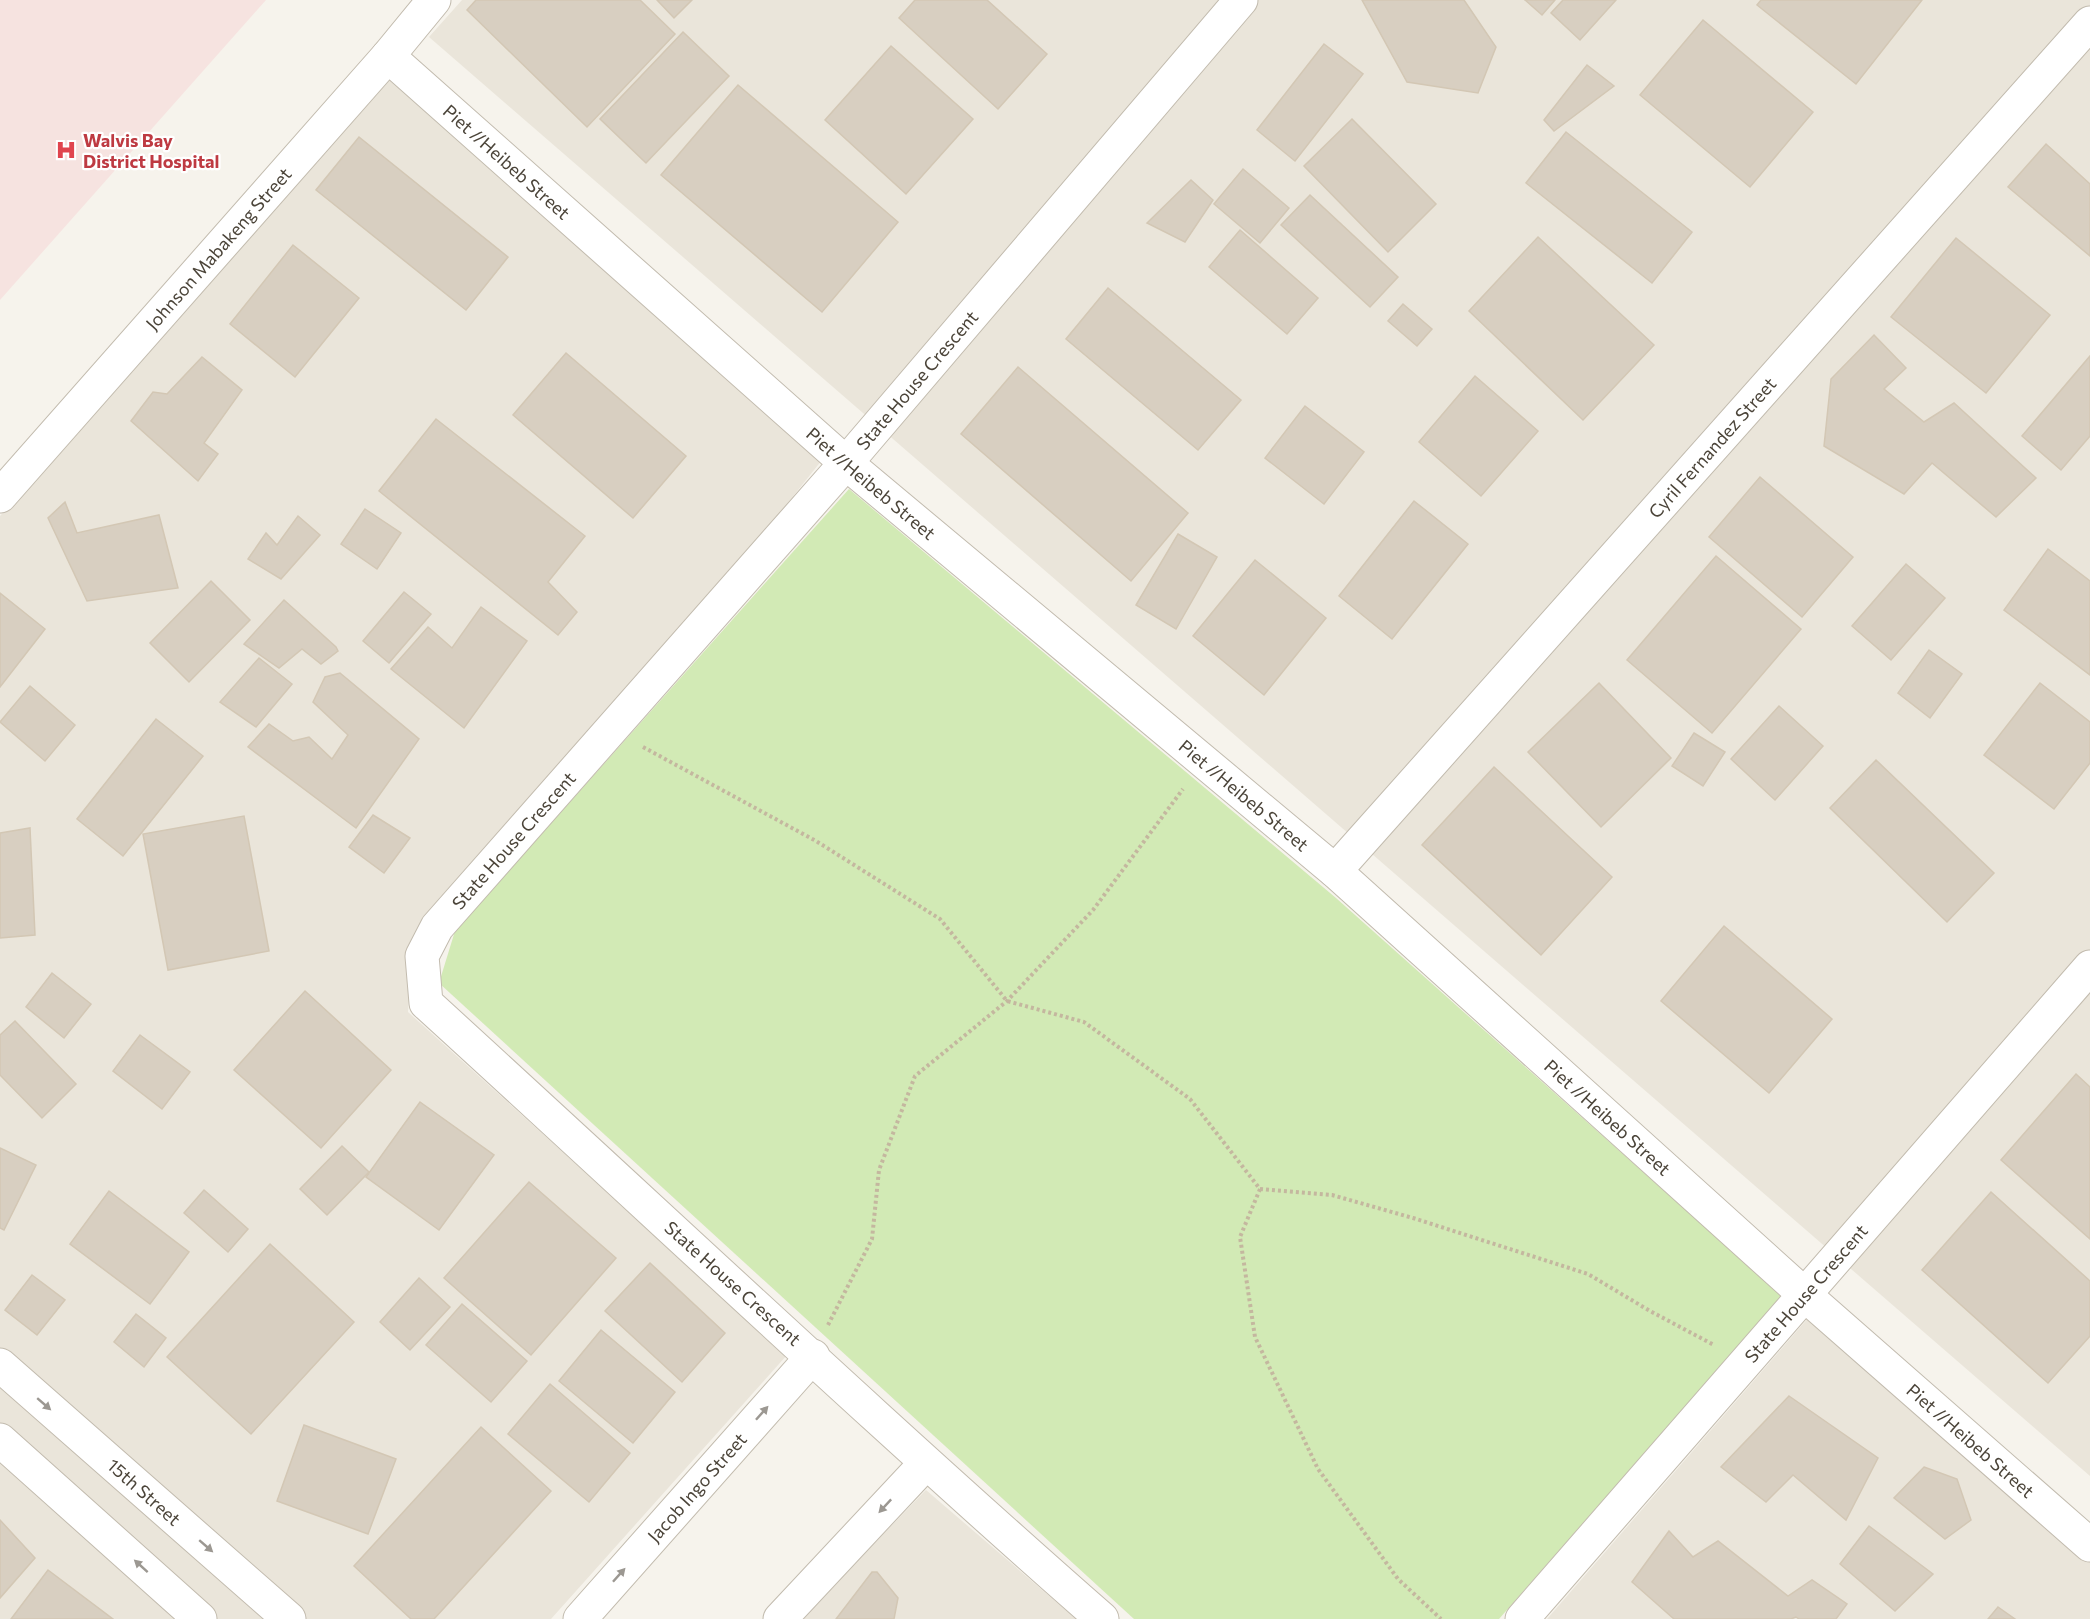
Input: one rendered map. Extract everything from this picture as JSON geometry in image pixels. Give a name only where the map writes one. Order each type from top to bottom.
[{"type":"street","name":"Johnson Mabakeng Street","points":[[0,496],[388,56],[434,0]]},
{"type":"street","name":"State House Crescent","points":[[1102,1619],[926,1464],[813,1356],[426,1003],[422,956],[437,927],[846,463],[1241,0]]},
{"type":"street","name":"Cyril Fernandez Street","points":[[1335,871],[2090,24]]},
{"type":"street","name":"Piet //Heibeb Street","points":[[388,56],[846,463],[1335,871],[1806,1296],[2090,1545]]},
{"type":"street","name":"State House Crescent","points":[[1522,1619],[1806,1296],[2090,967]]},
{"type":"street","name":"Jacob Ingo Street","points":[[580,1619],[813,1356]]},
{"type":"street","name":"15th Street","points":[[0,1365],[289,1619]]},
{"type":"street","points":[[0,1440],[200,1619]]},
{"type":"street","points":[[780,1619],[926,1464]]},
{"type":"path","points":[[610,730],[816,841],[940,918],[1007,1001],[1084,1022],[1191,1099],[1260,1190],[1332,1195],[1588,1274],[1650,1311],[1747,1363]]},
{"type":"path","points":[[813,1356],[872,1239],[879,1170],[915,1076],[1007,1001],[1093,910],[1203,762]]},
{"type":"path","points":[[1260,1190],[1240,1237],[1255,1336],[1318,1469],[1398,1579],[1440,1619]]},
{"type":"shaded area","name":"Walvis Bay District Hospital","points":[[0,0],[266,0],[0,300]]},
{"type":"shaded area","points":[[462,0],[2090,0],[2090,1476],[429,37]]},
{"type":"shaded area","points":[[392,76],[822,460],[410,977],[408,1012],[787,1355],[551,1619],[0,1619],[0,516]]},
{"type":"shaded area","points":[[1809,1317],[2090,1561],[2090,1619],[1547,1619]]},
{"type":"shaded area","points":[[926,1490],[1076,1619],[801,1619]]},
{"type":"green space","points":[[849,489],[1336,898],[1782,1296],[1499,1619],[1134,1619],[439,983],[455,931]]},
{"type":"building","points":[[476,0],[640,0],[675,34],[587,127],[467,10]]},
{"type":"building","points":[[657,0],[692,0],[674,18]]},
{"type":"building","points":[[915,0],[987,0],[1047,54],[998,109],[899,18]]},
{"type":"building","points":[[1362,0],[1464,0],[1496,47],[1478,93],[1407,82]]},
{"type":"building","points":[[1525,0],[1555,0],[1542,15]]},
{"type":"building","points":[[1563,0],[1616,0],[1580,40],[1551,13]]},
{"type":"building","points":[[1761,0],[1922,0],[1856,84],[1757,5]]},
{"type":"building","points":[[1703,20],[1813,112],[1750,187],[1640,95]]},
{"type":"building","points":[[683,32],[729,76],[646,163],[600,119]]},
{"type":"building","points":[[1324,44],[1363,74],[1295,161],[1257,130]]},
{"type":"building","points":[[891,46],[973,119],[906,194],[825,120]]},
{"type":"building","points":[[1587,65],[1614,86],[1554,131],[1544,120]]},
{"type":"building","points":[[738,85],[898,222],[822,312],[661,175]]},
{"type":"building","points":[[1352,119],[1436,204],[1388,252],[1304,166]]},
{"type":"building","points":[[1566,132],[1692,232],[1652,283],[1526,183]]},
{"type":"building","points":[[359,137],[508,257],[466,310],[316,190]]},
{"type":"building","points":[[2046,144],[2090,184],[2090,256],[2008,187]]},
{"type":"building","points":[[1243,169],[1289,208],[1260,243],[1214,204]]},
{"type":"building","points":[[1191,180],[1213,200],[1185,242],[1147,223]]},
{"type":"building","points":[[1310,195],[1398,277],[1370,307],[1281,225]]},
{"type":"building","points":[[1240,230],[1318,298],[1287,334],[1209,267]]},
{"type":"building","points":[[1538,237],[1654,345],[1583,420],[1469,311]]},
{"type":"building","points":[[1956,238],[2050,315],[1986,393],[1891,317]]},
{"type":"building","points":[[293,245],[359,298],[295,377],[230,324]]},
{"type":"building","points":[[1108,288],[1241,400],[1198,450],[1066,339]]},
{"type":"building","points":[[1403,304],[1432,329],[1417,346],[1388,321]]},
{"type":"building","points":[[1874,335],[1906,368],[1884,389],[1924,422],[1954,403],[2036,478],[1996,517],[1932,463],[1904,494],[1824,446],[1831,379]]},
{"type":"building","points":[[566,353],[686,456],[633,518],[513,415]]},
{"type":"building","points":[[2090,356],[2090,436],[2061,470],[2022,436]]},
{"type":"building","points":[[202,357],[242,390],[204,443],[218,454],[198,481],[131,421],[153,392],[167,394]]},
{"type":"building","points":[[1018,367],[1188,513],[1131,581],[961,434]]},
{"type":"building","points":[[1475,376],[1538,431],[1481,496],[1419,442]]},
{"type":"building","points":[[1305,406],[1364,452],[1324,504],[1265,458]]},
{"type":"building","points":[[436,419],[585,536],[548,582],[577,612],[558,635],[379,491]]},
{"type":"building","points":[[1760,477],[1853,557],[1802,617],[1709,537]]},
{"type":"building","points":[[1414,501],[1468,544],[1392,639],[1339,596]]},
{"type":"building","points":[[65,502],[77,533],[159,515],[178,588],[87,601],[48,518]]},
{"type":"building","points":[[365,509],[401,533],[377,569],[341,544]]},
{"type":"building","points":[[298,516],[320,535],[281,579],[248,559],[266,533],[277,545]]},
{"type":"building","points":[[1178,534],[1217,557],[1176,629],[1136,605]]},
{"type":"building","points":[[2048,549],[2090,581],[2090,675],[2004,610]]},
{"type":"building","points":[[1716,556],[1801,629],[1712,733],[1627,660]]},
{"type":"building","points":[[1255,560],[1326,618],[1264,695],[1193,636]]},
{"type":"building","points":[[1906,564],[1945,598],[1891,660],[1852,626]]},
{"type":"building","points":[[211,581],[250,620],[189,682],[150,643]]},
{"type":"building","points":[[404,592],[431,614],[389,663],[363,641]]},
{"type":"building","points":[[0,593],[45,629],[0,687]]},
{"type":"building","points":[[284,600],[338,651],[321,664],[302,649],[279,668],[244,644]]},
{"type":"building","points":[[481,607],[527,641],[464,728],[391,669],[428,627],[452,648]]},
{"type":"building","points":[[1929,650],[1962,674],[1930,718],[1898,693]]},
{"type":"building","points":[[259,658],[292,684],[256,727],[220,702]]},
{"type":"building","points":[[340,673],[419,739],[356,828],[248,747],[269,724],[293,741],[309,737],[332,759],[348,735],[313,702],[325,677]]},
{"type":"building","points":[[1599,683],[1671,758],[1601,827],[1528,752]]},
{"type":"building","points":[[2040,683],[2090,722],[2090,763],[2054,809],[1984,755]]},
{"type":"building","points":[[30,686],[75,725],[45,761],[0,722]]},
{"type":"building","points":[[1779,706],[1823,746],[1775,800],[1731,759]]},
{"type":"building","points":[[156,719],[203,756],[123,856],[77,819]]},
{"type":"building","points":[[1694,733],[1725,752],[1703,786],[1672,766]]},
{"type":"building","points":[[1876,760],[1994,873],[1947,922],[1830,808]]},
{"type":"building","points":[[1494,767],[1612,877],[1541,955],[1422,845]]},
{"type":"building","points":[[373,815],[410,838],[384,873],[349,847]]},
{"type":"building","points":[[244,816],[269,951],[168,970],[143,834]]},
{"type":"building","points":[[30,828],[35,935],[0,938],[0,833]]},
{"type":"building","points":[[1724,926],[1832,1019],[1769,1093],[1661,1001]]},
{"type":"building","points":[[52,973],[91,1004],[64,1038],[26,1007]]},
{"type":"building","points":[[305,991],[391,1070],[321,1148],[234,1070]]},
{"type":"building","points":[[15,1021],[76,1084],[42,1118],[0,1075],[0,1035]]},
{"type":"building","points":[[140,1035],[190,1072],[162,1109],[113,1071]]},
{"type":"building","points":[[2076,1074],[2090,1087],[2090,1239],[2001,1160]]},
{"type":"building","points":[[420,1102],[494,1155],[439,1230],[366,1177]]},
{"type":"building","points":[[342,1146],[369,1172],[327,1215],[300,1189]]},
{"type":"building","points":[[0,1148],[36,1165],[4,1230],[0,1228]]},
{"type":"building","points":[[529,1182],[616,1258],[531,1355],[444,1278]]},
{"type":"building","points":[[204,1190],[248,1229],[228,1252],[184,1213]]},
{"type":"building","points":[[109,1191],[189,1252],[150,1304],[70,1244]]},
{"type":"building","points":[[1991,1192],[2090,1281],[2090,1336],[2048,1383],[1922,1270]]},
{"type":"building","points":[[270,1244],[354,1322],[251,1434],[167,1357]]},
{"type":"building","points":[[650,1263],[725,1333],[682,1382],[605,1311]]},
{"type":"building","points":[[32,1275],[65,1300],[37,1335],[5,1310]]},
{"type":"building","points":[[419,1278],[450,1307],[410,1350],[380,1322]]},
{"type":"building","points":[[462,1304],[527,1361],[491,1402],[426,1345]]},
{"type":"building","points":[[136,1314],[166,1338],[144,1367],[114,1342]]},
{"type":"building","points":[[601,1330],[675,1392],[633,1443],[559,1381]]},
{"type":"building","points":[[550,1384],[630,1453],[589,1502],[508,1434]]},
{"type":"building","points":[[1789,1396],[1878,1458],[1846,1520],[1793,1475],[1766,1502],[1721,1467]]},
{"type":"building","points":[[304,1425],[396,1459],[368,1534],[277,1501]]},
{"type":"building","points":[[481,1427],[551,1491],[434,1619],[411,1619],[354,1566]]},
{"type":"building","points":[[1924,1467],[1957,1479],[1971,1520],[1945,1539],[1894,1498]]},
{"type":"building","points":[[0,1520],[35,1558],[0,1598]]},
{"type":"building","points":[[1869,1526],[1933,1574],[1895,1611],[1840,1564]]},
{"type":"building","points":[[1669,1531],[1693,1557],[1718,1541],[1788,1596],[1812,1580],[1847,1604],[1836,1619],[1799,1619],[1796,1617],[1791,1619],[1674,1619],[1632,1582]]},
{"type":"building","points":[[48,1570],[113,1619],[11,1619]]},
{"type":"building","points":[[872,1572],[877,1572],[898,1598],[894,1619],[836,1619]]},
{"type":"building","points":[[1998,1607],[2015,1619],[1988,1619]]},
{"type":"place","name":"Walvis Bay District Hospital","points":[[66,150]]}]
